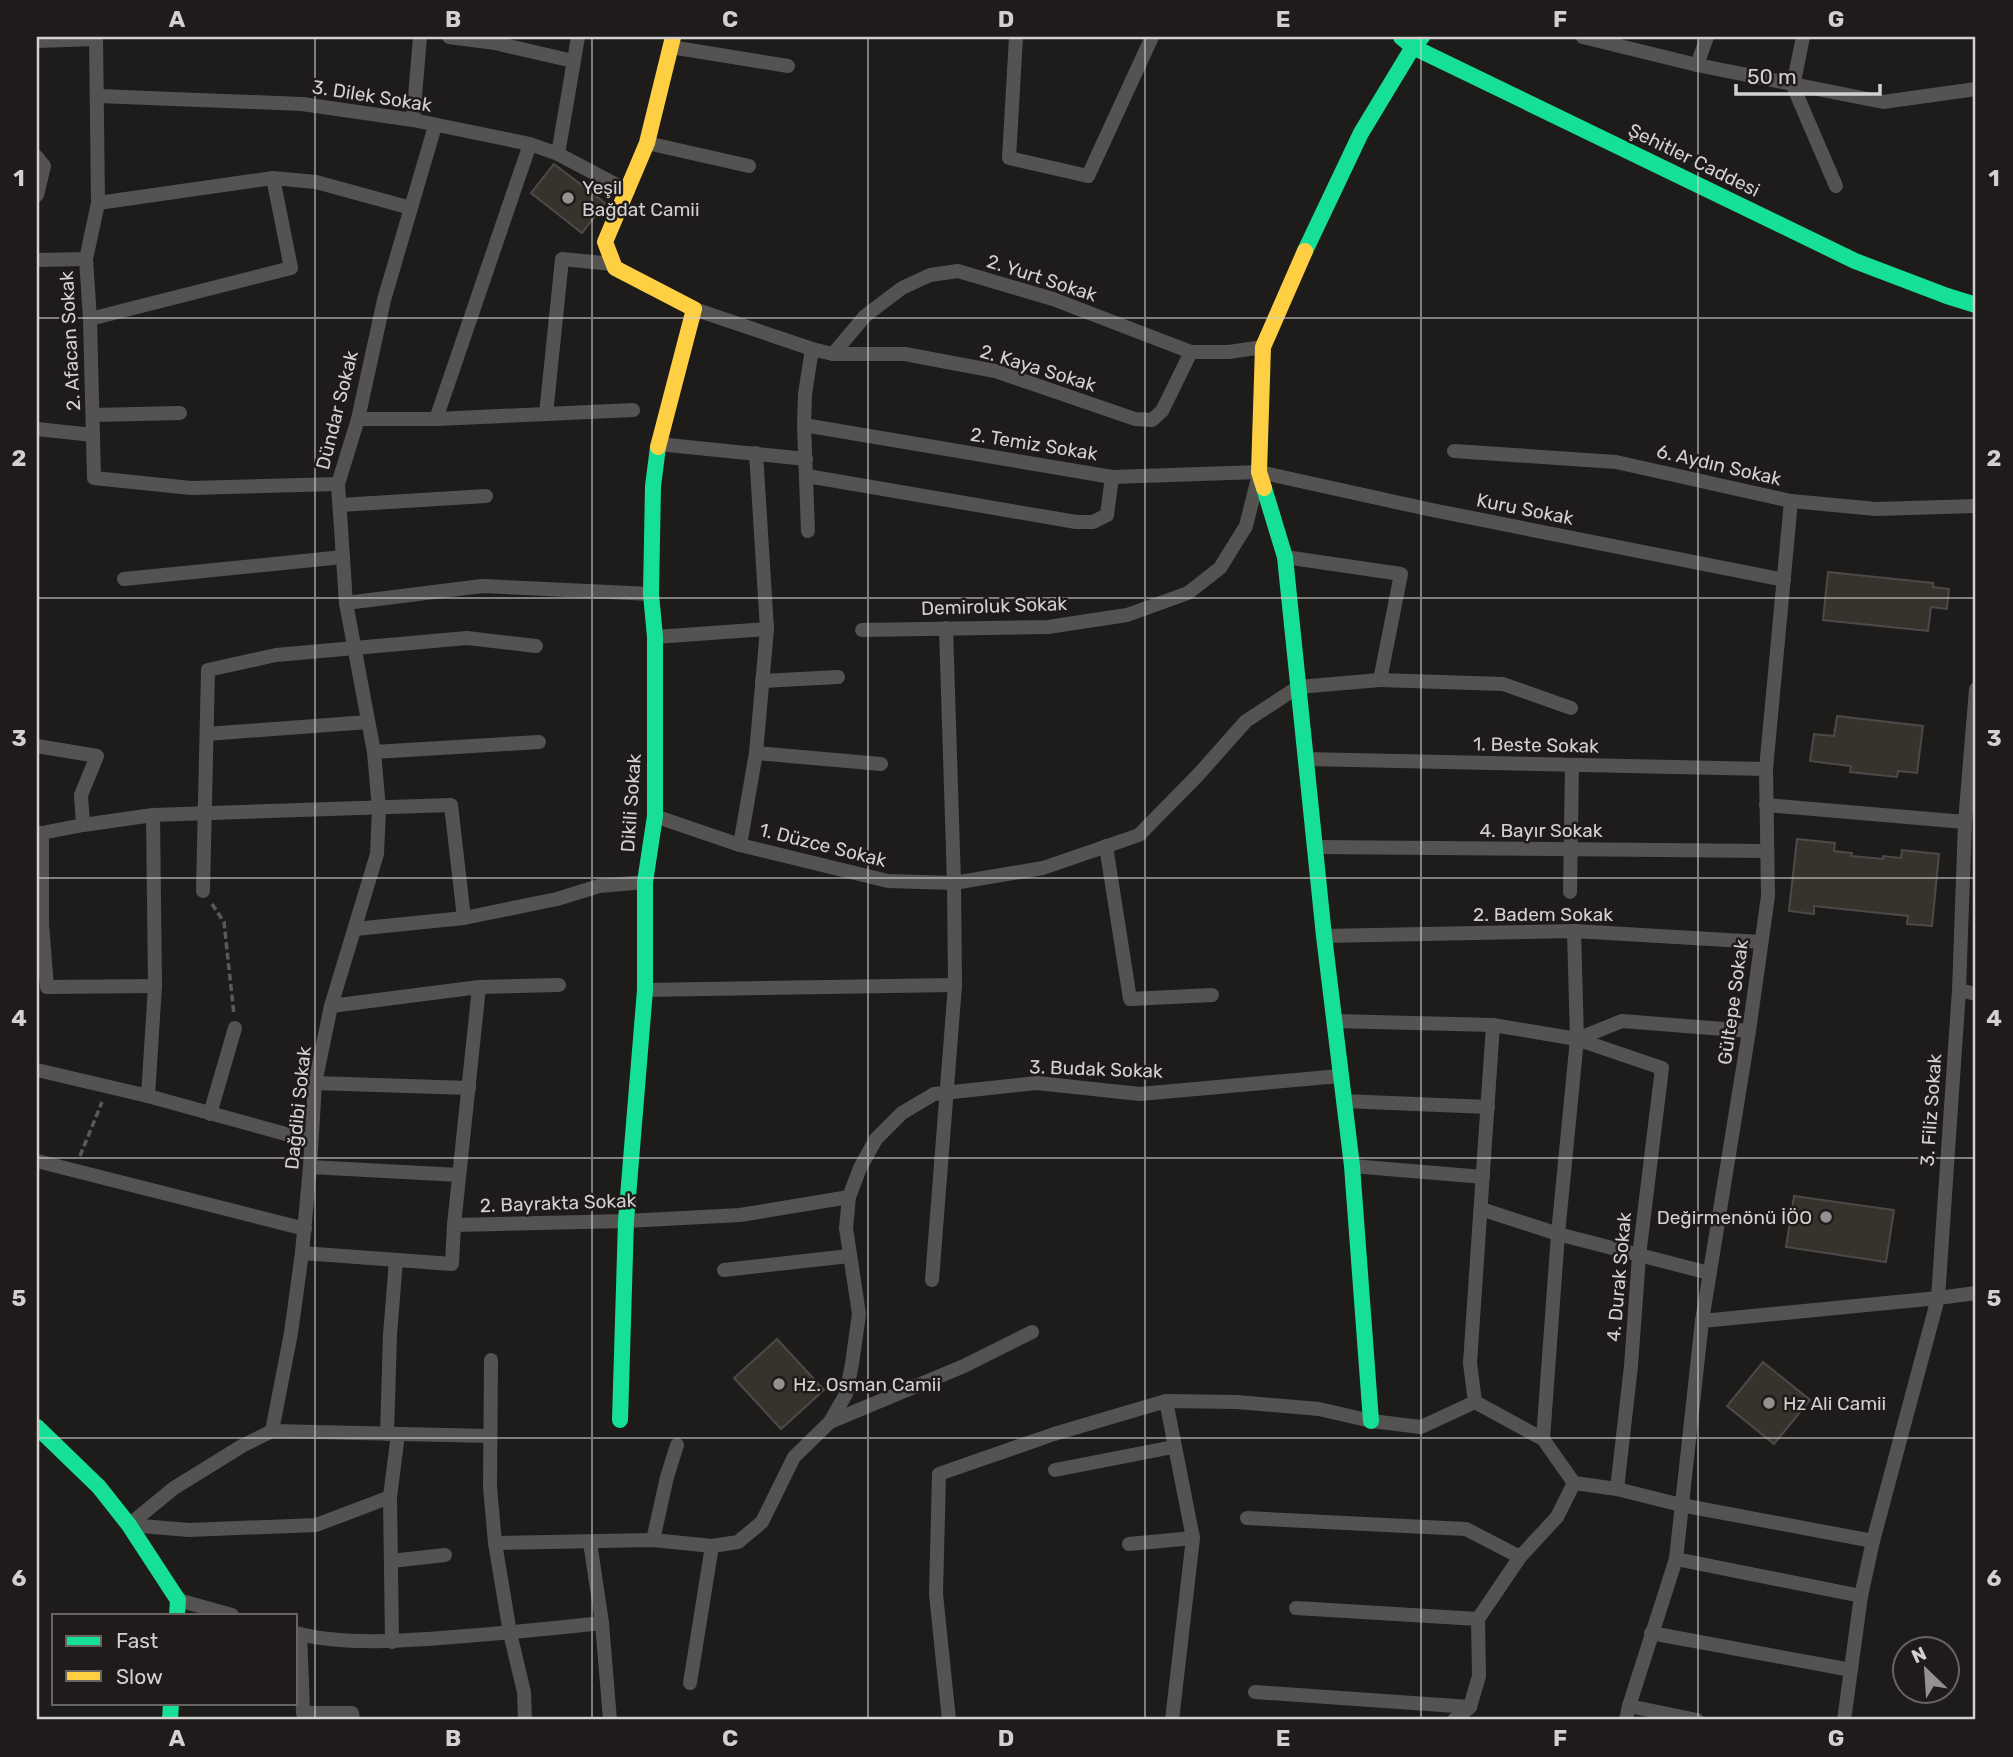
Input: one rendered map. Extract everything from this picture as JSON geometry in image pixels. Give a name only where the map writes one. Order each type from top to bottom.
[{"type":"street","points":[[413,120],[420,37]]},
{"type":"street","points":[[449,37],[495,43],[573,61]]},
{"type":"street","points":[[558,154],[578,37]]},
{"type":"street","points":[[1016,37],[1009,158],[1088,176],[1152,37]]},
{"type":"street","points":[[1583,37],[1618,41],[1697,65],[1883,102],[1976,89]]},
{"type":"street","points":[[1697,65],[1707,37]]},
{"type":"street","points":[[1803,37],[1793,86],[1836,186]]},
{"type":"street","points":[[37,41],[96,38]]},
{"type":"street","name":"2. Afacan Sokak","points":[[96,38],[98,203],[86,259],[94,478],[191,488],[338,484]]},
{"type":"street","points":[[1371,1422],[1352,1166],[1314,847],[1285,557],[1259,472],[1263,347],[1311,236],[1361,134],[1412,40]]},
{"type":"street","name":"Şehitler Caddesi","points":[[1412,40],[1855,261],[1947,296],[1976,304]]},
{"type":"street","points":[[788,66],[672,42],[647,144],[605,242],[615,268],[694,309],[833,354]]},
{"type":"street","name":"3. Dilek Sokak","points":[[98,96],[302,104],[413,120],[530,144],[558,154],[628,191]]},
{"type":"street","name":"Dündar Sokak","points":[[373,752],[346,603],[338,484],[358,419],[384,300],[435,126]]},
{"type":"street","points":[[436,419],[530,144]]},
{"type":"street","points":[[647,144],[749,166]]},
{"type":"street","points":[[37,157],[44,166],[37,195]]},
{"type":"street","points":[[98,203],[273,178],[316,182],[411,208]]},
{"type":"street","points":[[90,318],[291,268],[273,178]]},
{"type":"street","points":[[37,261],[86,259]]},
{"type":"street","points":[[546,414],[562,259],[613,264]]},
{"type":"street","name":"2. Yurt Sokak","points":[[833,354],[864,316],[902,288],[930,275],[958,271],[1053,299],[1191,352],[1229,352],[1263,347]]},
{"type":"street","name":"Dikili Sokak","points":[[620,1420],[626,1221],[645,990],[645,882],[655,816],[656,716],[651,594],[653,486],[657,444],[694,309]]},
{"type":"street","points":[[808,531],[804,425],[812,349]]},
{"type":"street","name":"2. Kaya Sokak","points":[[833,354],[905,354],[995,371],[1135,419],[1152,420],[1162,411],[1191,352]]},
{"type":"street","points":[[358,419],[436,419],[633,410]]},
{"type":"street","points":[[93,415],[180,413]]},
{"type":"street","name":"2. Temiz Sokak","points":[[804,425],[1112,477],[1259,472]]},
{"type":"street","points":[[37,429],[93,435]]},
{"type":"street","points":[[657,444],[806,459]]},
{"type":"street","name":"6. Aydın Sokak","points":[[1454,451],[1616,462],[1791,501],[1876,509],[1976,506]]},
{"type":"street","points":[[740,845],[756,753],[767,629],[756,453]]},
{"type":"street","name":"Kuru Sokak","points":[[1259,472],[1784,580]]},
{"type":"street","name":"Demiroluk Sokak","points":[[862,630],[1048,627],[1127,615],[1188,593],[1220,568],[1246,526],[1259,472]]},
{"type":"street","points":[[807,477],[1076,522],[1093,522],[1107,515],[1112,477]]},
{"type":"street","points":[[340,505],[486,496]]},
{"type":"street","name":"Gültepe Sokak","points":[[1628,1713],[1676,1559],[1702,1321],[1768,896],[1766,769],[1791,501]]},
{"type":"street","points":[[124,579],[344,557]]},
{"type":"street","points":[[1285,557],[1401,574],[1380,680]]},
{"type":"street","points":[[346,603],[482,586],[651,594]]},
{"type":"street","points":[[932,1280],[940,1094],[955,985],[946,628]]},
{"type":"street","points":[[654,637],[767,629]]},
{"type":"street","points":[[203,891],[208,670],[276,655],[467,638],[536,646]]},
{"type":"street","points":[[762,681],[838,677]]},
{"type":"street","points":[[1298,687],[1380,680],[1503,684],[1571,708]]},
{"type":"street","name":"1. Düzce Sokak","points":[[655,816],[740,845],[888,881],[954,883],[1043,868],[1139,835],[1246,721],[1298,687]]},
{"type":"street","name":"3. Filiz Sokak","points":[[1844,1720],[1861,1596],[1873,1541],[1938,1297],[1959,990],[1965,822],[1976,689]]},
{"type":"street","points":[[207,734],[368,722]]},
{"type":"street","points":[[373,752],[539,742]]},
{"type":"street","points":[[37,746],[97,756],[80,795],[83,825]]},
{"type":"street","name":"Dağdibi Sokak","points":[[272,1431],[292,1333],[305,1229],[315,1083],[331,1006],[377,854],[379,809],[373,752]]},
{"type":"street","points":[[756,753],[881,764]]},
{"type":"street","name":"1. Beste Sokak","points":[[1305,759],[1766,769]]},
{"type":"street","points":[[1570,892],[1572,765]]},
{"type":"street","points":[[155,986],[47,987],[39,925],[40,833],[153,815],[451,805],[464,918]]},
{"type":"street","points":[[1766,805],[1965,822]]},
{"type":"street","points":[[148,1097],[155,986],[153,815]]},
{"type":"street","points":[[1106,846],[1130,999],[1212,995]]},
{"type":"street","name":"4. Bayır Sokak","points":[[1314,847],[1767,850]]},
{"type":"street","points":[[355,929],[464,918],[557,899],[599,886],[645,882]]},
{"type":"street","points":[[1543,1439],[1558,1234],[1577,1039],[1574,931]]},
{"type":"street","name":"2. Badem Sokak","points":[[1324,936],[1574,931],[1761,942]]},
{"type":"street","points":[[331,1006],[479,987],[559,985]]},
{"type":"street","points":[[645,990],[955,985]]},
{"type":"street","points":[[454,1225],[479,987]]},
{"type":"street","points":[[1959,990],[1976,994]]},
{"type":"street","points":[[1334,1021],[1493,1025],[1577,1039],[1622,1021],[1749,1031]]},
{"type":"street","points":[[1475,1402],[1470,1363],[1493,1025]]},
{"type":"street","points":[[210,1114],[235,1028]]},
{"type":"street","name":"4. Durak Sokak","points":[[1577,1039],[1662,1068],[1639,1256],[1631,1366],[1617,1489]]},
{"type":"street","points":[[37,1070],[311,1141]]},
{"type":"street","name":"3. Budak Sokak","points":[[940,1094],[1037,1083],[1140,1094],[1340,1076]]},
{"type":"street","points":[[315,1083],[469,1088]]},
{"type":"street","points":[[495,1543],[653,1540],[712,1546],[738,1542],[762,1522],[794,1457],[830,1422],[846,1394],[859,1314],[846,1228],[849,1197],[860,1168],[877,1139],[902,1113],[940,1094]]},
{"type":"street","points":[[1343,1101],[1488,1107]]},
{"type":"street","points":[[37,1161],[305,1229]]},
{"type":"street","points":[[1352,1166],[1483,1177]]},
{"type":"street","points":[[310,1167],[459,1175]]},
{"type":"street","name":"2. Bayrakta Sokak","points":[[302,1253],[452,1264],[454,1225],[626,1221],[740,1214],[849,1197]]},
{"type":"street","points":[[1481,1209],[1558,1234],[1709,1273]]},
{"type":"street","points":[[724,1270],[849,1256]]},
{"type":"street","points":[[392,1642],[390,1335],[396,1260]]},
{"type":"street","points":[[1702,1321],[1976,1293]]},
{"type":"street","points":[[830,1422],[964,1366],[1032,1332]]},
{"type":"street","points":[[491,1360],[490,1487],[495,1543],[510,1633],[524,1692],[525,1720]]},
{"type":"street","points":[[1166,1401],[1193,1538],[1172,1720]]},
{"type":"street","points":[[949,1720],[936,1594],[939,1474],[1054,1434],[1166,1401],[1237,1402],[1319,1409],[1371,1422],[1421,1426],[1475,1402]]},
{"type":"street","points":[[1475,1402],[1543,1439],[1574,1483],[1617,1489],[1681,1505],[1873,1541]]},
{"type":"street","points":[[37,1427],[99,1488],[129,1525],[177,1608],[224,1614]]},
{"type":"street","points":[[129,1525],[174,1488],[242,1446],[272,1431],[489,1436]]},
{"type":"street","points":[[653,1540],[677,1445]]},
{"type":"street","points":[[1055,1470],[1173,1447]]},
{"type":"street","points":[[1454,1720],[1470,1707],[1479,1676],[1478,1619],[1520,1558],[1557,1517],[1574,1483]]},
{"type":"street","points":[[129,1525],[189,1530],[316,1525],[390,1497]]},
{"type":"street","points":[[1247,1518],[1466,1529],[1520,1558]]},
{"type":"street","points":[[1129,1544],[1193,1538]]},
{"type":"street","points":[[590,1542],[602,1623],[610,1720]]},
{"type":"street","points":[[690,1683],[712,1546]]},
{"type":"street","points":[[391,1561],[445,1555]]},
{"type":"street","points":[[1676,1559],[1861,1596]]},
{"type":"street","points":[[1296,1608],[1478,1619]]},
{"type":"street","points":[[353,1720],[352,1713],[303,1717],[298,1634],[392,1642],[602,1623]]},
{"type":"street","points":[[1651,1633],[1851,1670]]},
{"type":"street","points":[[1255,1692],[1470,1707]]},
{"type":"street","points":[[1628,1713],[1698,1720]]},
{"type":"path","points":[[203,891],[224,922],[235,1028]]},
{"type":"path","points":[[75,1170],[108,1087]]},
{"type":"building","name":"Yeşil Bağdat Camii","points":[[554,164],[605,203],[582,233],[531,193]]},
{"type":"building","points":[[1828,572],[1933,583],[1933,587],[1949,589],[1947,609],[1931,607],[1928,631],[1823,620]]},
{"type":"building","points":[[1837,716],[1923,726],[1917,773],[1898,771],[1897,777],[1850,772],[1851,766],[1810,761],[1814,734],[1834,736]]},
{"type":"building","points":[[1797,839],[1835,843],[1834,851],[1852,853],[1851,856],[1901,858],[1902,850],[1939,854],[1932,926],[1907,924],[1908,916],[1814,906],[1814,914],[1789,911]]},
{"type":"building","points":[[1794,1196],[1894,1210],[1886,1262],[1786,1247]]},
{"type":"building","name":"Hz. Osman Camii","points":[[777,1339],[824,1390],[781,1429],[734,1378]]},
{"type":"building","name":"Hz Ali Camii","points":[[1763,1362],[1810,1400],[1774,1444],[1727,1406]]},
{"type":"traffic: fast","points":[[1401,37],[1413,47],[1855,261],[1976,305]]},
{"type":"traffic: fast","points":[[1305,251],[1361,133],[1413,47],[1422,37]]},
{"type":"traffic: fast","points":[[620,1420],[626,1221],[645,990],[645,882],[655,816],[655,637],[651,594],[653,486],[658,447]]},
{"type":"traffic: fast","points":[[1264,488],[1285,557],[1324,936],[1352,1166],[1371,1421]]},
{"type":"traffic: fast","points":[[37,1427],[99,1487],[129,1525],[178,1600],[177,1614]]},
{"type":"traffic: fast","points":[[170,1720],[171,1704]]},
{"type":"traffic: slow","points":[[658,447],[694,309],[615,268],[605,242],[647,143],[673,37]]},
{"type":"traffic: slow","points":[[1264,488],[1259,472],[1263,347],[1305,251]]},
{"type":"place","name":"Yeşil Bağdat Camii","points":[[568,198]]},
{"type":"place","name":"Değirmenönü İÖO","points":[[1826,1217]]},
{"type":"place","name":"Hz. Osman Camii","points":[[779,1384]]},
{"type":"place","name":"Hz Ali Camii","points":[[1769,1403]]}]
